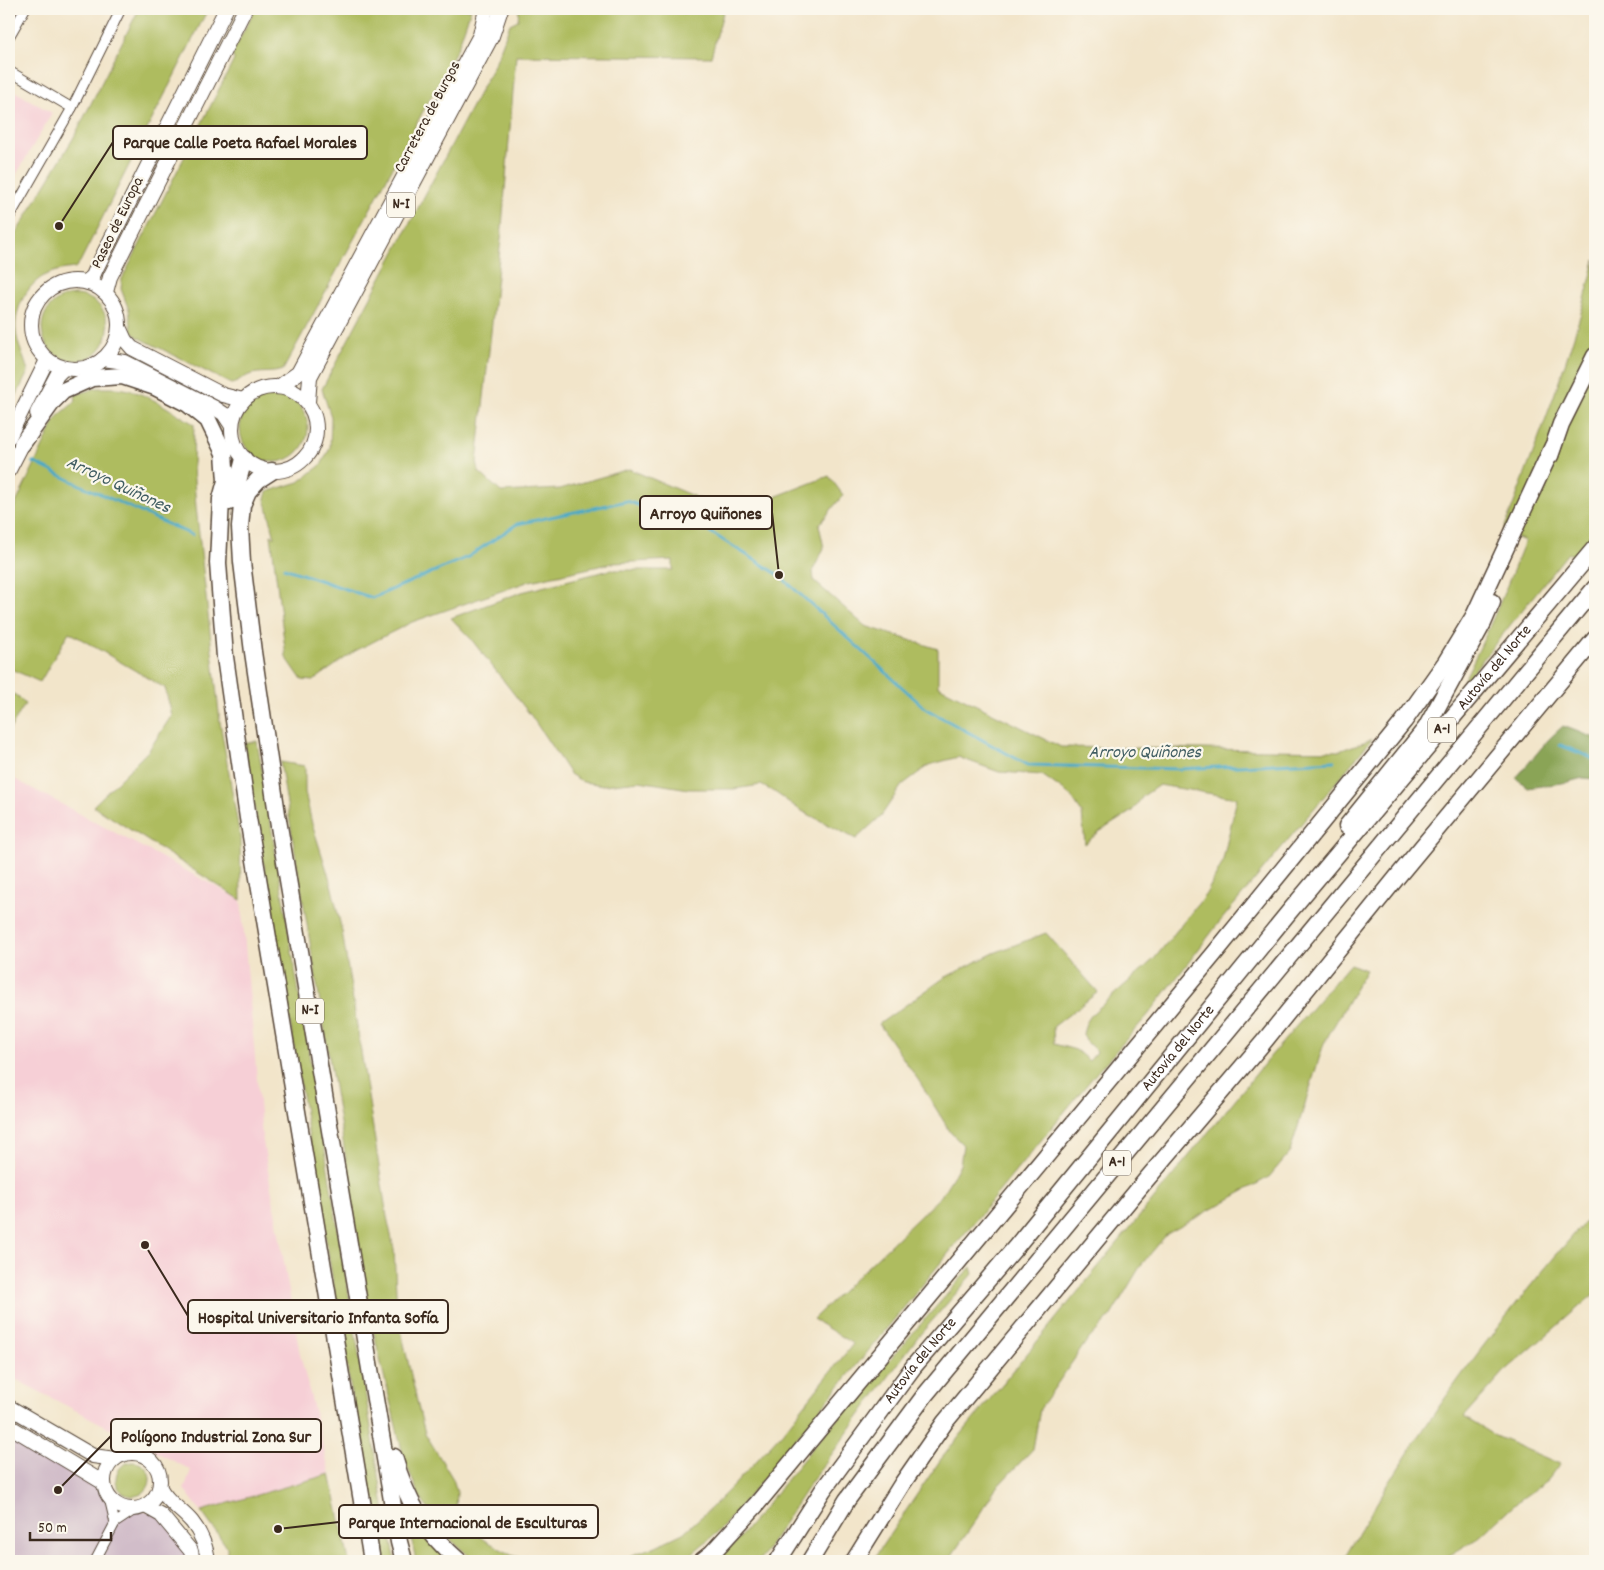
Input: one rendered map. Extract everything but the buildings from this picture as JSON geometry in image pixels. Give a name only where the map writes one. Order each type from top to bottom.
[{"type":"highway","points":[[1289,912],[1321,859],[1426,728],[1433,716],[1483,623],[1527,523],[1561,424],[1595,356]]},
{"type":"highway","points":[[15,441],[63,391],[92,378],[122,376],[155,387],[188,404],[208,420],[216,436],[224,453],[226,481],[221,499],[220,525]]},
{"type":"highway","points":[[702,1561],[712,1553],[762,1498],[1214,954],[1404,721],[1446,662],[1474,616],[1553,446]]},
{"type":"highway","name":"N-I","points":[[244,459],[237,485],[220,525],[218,563],[225,658],[251,836],[372,1561]]},
{"type":"highway","name":"N-I","points":[[272,471],[258,480],[248,490],[242,505],[240,527],[242,562],[277,814],[399,1542],[404,1561]]},
{"type":"highway","name":"Autovía del Norte","points":[[778,1561],[823,1490],[914,1366],[1015,1248],[1289,912],[1595,548]]},
{"type":"highway","name":"Autovía del Norte","points":[[810,1561],[847,1500],[925,1395],[1595,588]]},
{"type":"highway","points":[[854,1561],[902,1484],[945,1422],[1262,1044],[1595,639]]},
{"type":"highway","points":[[378,1417],[389,1439],[400,1476],[412,1506],[442,1547],[459,1561]]},
{"type":"main road","name":"Paseo de Europa","points":[[86,282],[93,276],[226,9]]},
{"type":"main road","name":"Paseo de Europa","points":[[106,292],[110,277],[245,9]]},
{"type":"main road","name":"Carretera de Burgos","points":[[280,386],[298,373],[480,35],[486,9]]},
{"type":"main road","name":"Carretera de Burgos","points":[[308,402],[310,377],[492,36],[501,9]]},
{"type":"main road","points":[[120,327],[115,345],[103,359],[84,368],[64,368],[48,360],[38,350],[32,338],[30,325],[32,311],[38,299],[60,283],[73,280],[86,282],[106,292],[114,302],[125,340],[132,348],[223,395],[243,400],[237,407],[232,426],[232,438],[244,459],[262,470],[272,471]]},
{"type":"main road","points":[[103,359],[125,362],[207,404],[224,414],[232,426]]},
{"type":"main road","points":[[9,470],[15,441],[48,360]]},
{"type":"main road","points":[[15,441],[57,375],[64,368]]},
{"type":"main road","name":"N-I","points":[[243,400],[258,390],[269,386],[280,386]]},
{"type":"main road","points":[[280,386],[291,389],[308,402]]},
{"type":"main road","name":"N-I","points":[[272,471],[286,470],[298,464],[309,454],[315,442],[317,428],[315,414],[308,402]]},
{"type":"main road","points":[[9,1407],[93,1456],[115,1459]]},
{"type":"main road","points":[[9,1426],[104,1483]]},
{"type":"main road","points":[[140,1508],[156,1497],[160,1488],[160,1479],[158,1470],[151,1460],[142,1454],[130,1453],[115,1459],[108,1467],[104,1476],[104,1483],[110,1498],[123,1508],[140,1508],[161,1515],[190,1551],[193,1561]]},
{"type":"main road","points":[[160,1488],[169,1502],[192,1522],[208,1551],[208,1561]]},
{"type":"street","points":[[9,37],[25,9]]},
{"type":"street","points":[[9,218],[72,108],[121,9]]},
{"type":"street","points":[[9,71],[72,108]]},
{"type":"street","points":[[110,1498],[115,1522]]},
{"type":"street","points":[[95,1561],[115,1522],[140,1508]]},
{"type":"shaded area","points":[[9,88],[52,113],[9,187]]},
{"type":"shaded area","points":[[9,776],[241,900],[262,1136],[300,1354],[330,1474],[201,1511],[184,1489],[191,1470],[9,1376]]},
{"type":"shaded area","points":[[9,1427],[104,1483],[110,1498],[123,1507],[161,1515],[193,1561],[9,1561]]},
{"type":"green space","points":[[139,9],[208,9],[80,262],[75,268],[48,274],[41,278],[28,290],[23,298],[17,314],[16,331],[28,372],[9,411],[9,245],[74,137]]},
{"type":"green space","points":[[255,9],[471,9],[458,47],[283,370],[253,374],[231,384],[138,337],[132,332],[129,310],[121,289],[122,279],[234,60],[232,54]]},
{"type":"green space","points":[[519,9],[724,9],[711,57],[516,55],[501,239],[477,462],[479,472],[501,492],[560,489],[629,469],[733,513],[829,476],[843,495],[819,525],[824,548],[813,570],[814,581],[865,626],[938,649],[938,686],[1061,747],[1339,751],[1372,739],[1218,924],[1148,1015],[1098,1071],[773,1467],[721,1529],[683,1561],[617,1561],[683,1533],[735,1484],[783,1432],[853,1344],[813,1319],[941,1196],[960,1165],[963,1145],[951,1133],[919,1081],[879,1024],[944,978],[994,953],[1046,933],[1098,992],[1053,1027],[1054,1044],[1076,1050],[1089,1061],[1097,1052],[1086,1041],[1083,1034],[1086,1023],[1092,1014],[1154,959],[1206,894],[1222,864],[1237,798],[1159,785],[1143,796],[1132,811],[1099,832],[1085,844],[1082,813],[1070,795],[1042,775],[999,772],[958,757],[929,765],[902,785],[881,816],[856,839],[800,810],[761,785],[734,789],[689,789],[639,781],[604,785],[583,782],[570,774],[532,717],[471,639],[451,618],[522,592],[610,570],[673,570],[673,560],[613,563],[530,581],[412,622],[355,651],[313,681],[302,680],[286,657],[271,535],[275,537],[265,499],[267,492],[299,482],[321,465],[330,448],[331,417],[322,389],[496,61],[510,24],[518,20]]},
{"type":"green space","points":[[1595,260],[1595,562],[1568,553],[1459,689],[1486,634],[1525,541],[1503,532],[1565,363]]},
{"type":"green space","points":[[69,295],[81,295],[93,300],[103,310],[108,322],[106,341],[93,356],[81,361],[69,361],[57,356],[47,346],[42,334],[42,322],[47,310],[57,300]]},
{"type":"green space","points":[[96,388],[130,390],[158,402],[194,424],[193,467],[196,507],[220,722],[240,837],[241,900],[93,806],[149,750],[172,715],[165,688],[69,632],[40,682],[9,668],[9,518],[57,417],[76,401],[75,395]]},
{"type":"green space","points":[[274,394],[287,397],[298,404],[305,415],[308,428],[305,441],[298,452],[287,459],[274,462],[261,459],[250,452],[243,441],[240,428],[243,415],[250,404],[261,397]]},
{"type":"green space","points":[[9,692],[17,696],[25,704],[9,731]]},
{"type":"green space","points":[[1563,726],[1595,738],[1595,779],[1583,778],[1528,788],[1516,778],[1549,739]]},
{"type":"green space","points":[[257,741],[385,1512],[396,1561],[381,1561],[372,1518],[244,744]]},
{"type":"green space","points":[[280,762],[305,766],[305,792],[312,824],[330,880],[342,931],[387,1217],[394,1249],[397,1313],[425,1433],[453,1479],[457,1492],[456,1510],[468,1528],[511,1555],[533,1561],[475,1561],[451,1540],[420,1498],[404,1459],[368,1309],[344,1147]]},
{"type":"green space","points":[[1350,964],[1366,970],[1324,1043],[1290,1152],[1269,1177],[1167,1234],[1141,1265],[1110,1317],[1086,1342],[1040,1409],[1033,1449],[995,1489],[948,1561],[873,1561],[941,1459],[1269,1058]]},
{"type":"green space","points":[[1595,1211],[1595,1293],[1504,1372],[1464,1417],[1495,1436],[1560,1464],[1548,1480],[1521,1499],[1478,1538],[1440,1561],[1342,1561],[1404,1460],[1461,1377],[1536,1279]]},
{"type":"green space","points":[[971,1267],[973,1274],[917,1338],[809,1485],[759,1561],[715,1561],[737,1541],[818,1441]]},
{"type":"green space","points":[[133,1462],[140,1463],[145,1467],[149,1472],[149,1486],[145,1491],[140,1495],[133,1496],[126,1495],[121,1491],[117,1486],[116,1479],[117,1472],[121,1467],[126,1463]]},
{"type":"green space","points":[[330,1474],[349,1561],[227,1561],[227,1547],[201,1511]]},
{"type":"green space","points":[[406,1511],[428,1538],[451,1561],[416,1561]]},
{"type":"waterway","name":"Arroyo Quiñones","points":[[33,462],[192,535]]},
{"type":"waterway","name":"Arroyo Quiñones","points":[[284,568],[372,598],[468,557],[517,524],[627,501],[710,532],[779,575],[926,709],[1028,765],[1180,769],[1334,761]]},
{"type":"waterway","name":"Arroyo Quiñones","points":[[1560,745],[1595,759]]},
{"type":"place","name":"Parque Calle Poeta Rafael Morales","points":[[59,226]]},
{"type":"place","name":"Arroyo Quiñones","points":[[779,575]]},
{"type":"place","name":"Hospital Universitario Infanta Sofía","points":[[145,1245]]},
{"type":"place","name":"Polígono Industrial Zona Sur","points":[[58,1490]]},
{"type":"place","name":"Parque Internacional de Esculturas","points":[[278,1529]]}]
